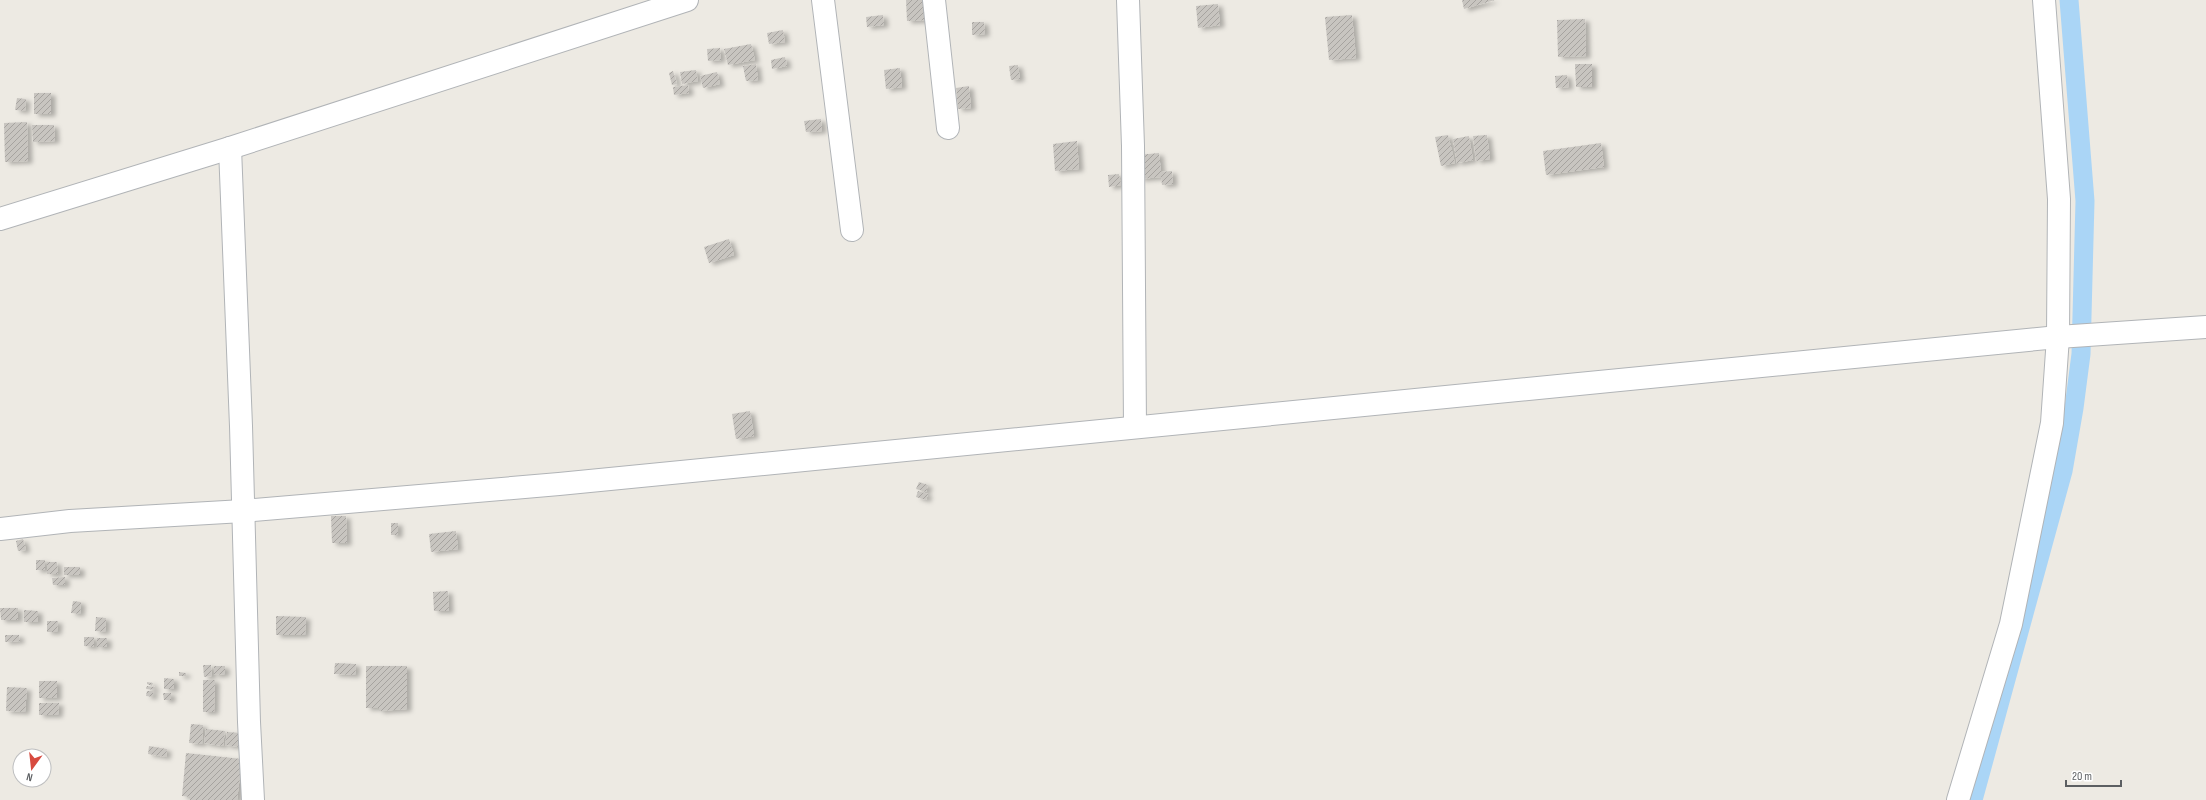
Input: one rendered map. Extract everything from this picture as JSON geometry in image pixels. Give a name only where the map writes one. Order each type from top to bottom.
[{"type":"street","points":[[0,219],[230,148],[632,9],[688,0]]},
{"type":"street","points":[[823,0],[852,230]]},
{"type":"street","points":[[934,0],[948,128]]},
{"type":"street","points":[[1128,0],[1133,146],[1135,427]]},
{"type":"street","points":[[1958,800],[2010,624],[2052,423],[2073,337],[2059,199],[2044,0]]},
{"type":"street","points":[[230,148],[253,800]]},
{"type":"street","points":[[0,529],[70,521],[243,511],[559,484],[2073,337],[2206,327]]},
{"type":"building","points":[[906,0],[926,0],[927,20],[907,21]]},
{"type":"building","points":[[1462,0],[1495,0],[1464,9]]},
{"type":"building","points":[[1218,4],[1220,25],[1198,28],[1196,6]]},
{"type":"building","points":[[883,15],[884,25],[867,27],[866,17]]},
{"type":"building","points":[[1352,15],[1356,58],[1329,60],[1325,17]]},
{"type":"building","points":[[1585,19],[1586,56],[1558,57],[1557,20]]},
{"type":"building","points":[[972,22],[984,22],[985,34],[972,35]]},
{"type":"building","points":[[783,30],[785,42],[769,44],[767,33]]},
{"type":"building","points":[[751,44],[755,60],[728,65],[724,49]]},
{"type":"building","points":[[720,48],[721,60],[708,61],[707,49]]},
{"type":"building","points":[[785,57],[787,66],[772,69],[771,60]]},
{"type":"building","points":[[756,64],[758,80],[746,81],[743,66]]},
{"type":"building","points":[[1575,64],[1592,64],[1592,87],[1576,87]]},
{"type":"building","points":[[1018,65],[1020,79],[1011,80],[1009,66]]},
{"type":"building","points":[[900,68],[902,87],[886,89],[884,70]]},
{"type":"building","points":[[696,70],[698,81],[682,84],[680,72]]},
{"type":"building","points":[[673,71],[677,84],[672,85],[669,73]]},
{"type":"building","points":[[717,72],[720,84],[703,88],[700,76]]},
{"type":"building","points":[[1567,75],[1569,87],[1556,88],[1555,76]]},
{"type":"building","points":[[688,85],[689,93],[674,95],[673,87]]},
{"type":"building","points":[[969,86],[971,108],[958,109],[956,88]]},
{"type":"building","points":[[34,93],[51,93],[51,114],[34,114]]},
{"type":"building","points":[[17,98],[26,99],[25,111],[15,110]]},
{"type":"building","points":[[821,119],[822,131],[806,132],[804,121]]},
{"type":"building","points":[[27,122],[28,161],[5,162],[4,123]]},
{"type":"building","points":[[32,125],[54,125],[55,141],[33,142]]},
{"type":"building","points":[[1448,135],[1455,163],[1441,166],[1435,137]]},
{"type":"building","points":[[1487,135],[1490,159],[1476,161],[1473,136]]},
{"type":"building","points":[[1469,136],[1473,160],[1457,163],[1453,139]]},
{"type":"building","points":[[1077,141],[1079,169],[1055,171],[1053,144]]},
{"type":"building","points":[[1601,143],[1604,167],[1546,175],[1543,151]]},
{"type":"building","points":[[1159,153],[1161,172],[1172,171],[1173,184],[1162,185],[1161,177],[1140,179],[1138,155]]},
{"type":"building","points":[[1119,174],[1121,185],[1109,187],[1108,175]]},
{"type":"building","points":[[729,239],[734,255],[709,263],[704,247]]},
{"type":"building","points":[[750,411],[754,436],[736,439],[732,414]]},
{"type":"building","points":[[919,482],[928,485],[926,492],[916,489]]},
{"type":"building","points":[[918,491],[928,494],[926,500],[916,497]]},
{"type":"building","points":[[331,516],[346,516],[347,543],[332,543]]},
{"type":"building","points":[[391,523],[398,523],[398,535],[391,535]]},
{"type":"building","points":[[456,531],[458,549],[431,552],[429,534]]},
{"type":"building","points":[[23,539],[26,550],[18,551],[16,541]]},
{"type":"building","points":[[36,560],[45,560],[45,570],[36,570]]},
{"type":"building","points":[[47,562],[57,562],[58,574],[47,574]]},
{"type":"building","points":[[64,567],[80,567],[80,575],[64,575]]},
{"type":"building","points":[[65,577],[65,585],[53,585],[52,578]]},
{"type":"building","points":[[448,591],[449,611],[434,611],[433,592]]},
{"type":"building","points":[[73,601],[81,602],[80,614],[71,613]]},
{"type":"building","points":[[0,608],[18,608],[18,620],[1,620]]},
{"type":"building","points":[[24,610],[38,611],[38,622],[24,622]]},
{"type":"building","points":[[276,616],[306,617],[305,635],[276,635]]},
{"type":"building","points":[[96,617],[106,618],[105,632],[95,631]]},
{"type":"building","points":[[47,621],[58,621],[57,632],[47,632]]},
{"type":"building","points":[[5,635],[19,635],[20,641],[5,642]]},
{"type":"building","points":[[84,637],[94,637],[94,647],[84,646]]},
{"type":"building","points":[[97,638],[107,638],[107,647],[97,647]]},
{"type":"building","points":[[335,663],[356,664],[355,675],[334,674]]},
{"type":"building","points":[[203,665],[211,665],[212,676],[204,677]]},
{"type":"building","points":[[214,666],[225,666],[225,674],[214,675]]},
{"type":"building","points":[[366,666],[407,666],[407,709],[379,711],[379,708],[366,708]]},
{"type":"building","points":[[179,672],[186,673],[186,676],[179,676]]},
{"type":"building","points":[[164,678],[174,679],[174,689],[164,689]]},
{"type":"building","points":[[203,680],[215,680],[214,712],[203,712]]},
{"type":"building","points":[[39,681],[57,681],[57,698],[39,698]]},
{"type":"building","points":[[147,682],[153,683],[152,686],[147,684]]},
{"type":"building","points":[[147,686],[155,687],[155,690],[146,689]]},
{"type":"building","points":[[7,687],[27,688],[25,712],[6,711]]},
{"type":"building","points":[[147,691],[153,691],[153,697],[146,696]]},
{"type":"building","points":[[163,693],[171,693],[171,700],[164,700]]},
{"type":"building","points":[[39,703],[59,703],[58,715],[39,715]]},
{"type":"building","points":[[191,724],[203,725],[202,744],[189,743]]},
{"type":"building","points":[[206,729],[225,731],[223,746],[204,743]]},
{"type":"building","points":[[227,732],[242,733],[240,747],[225,745]]},
{"type":"building","points":[[149,746],[167,749],[166,757],[148,754]]},
{"type":"building","points":[[186,753],[242,759],[237,800],[190,800],[190,797],[182,796]]},
{"type":"waterway","points":[[1973,800],[2063,471],[2074,408],[2081,354],[2085,201],[2069,0]]}]
